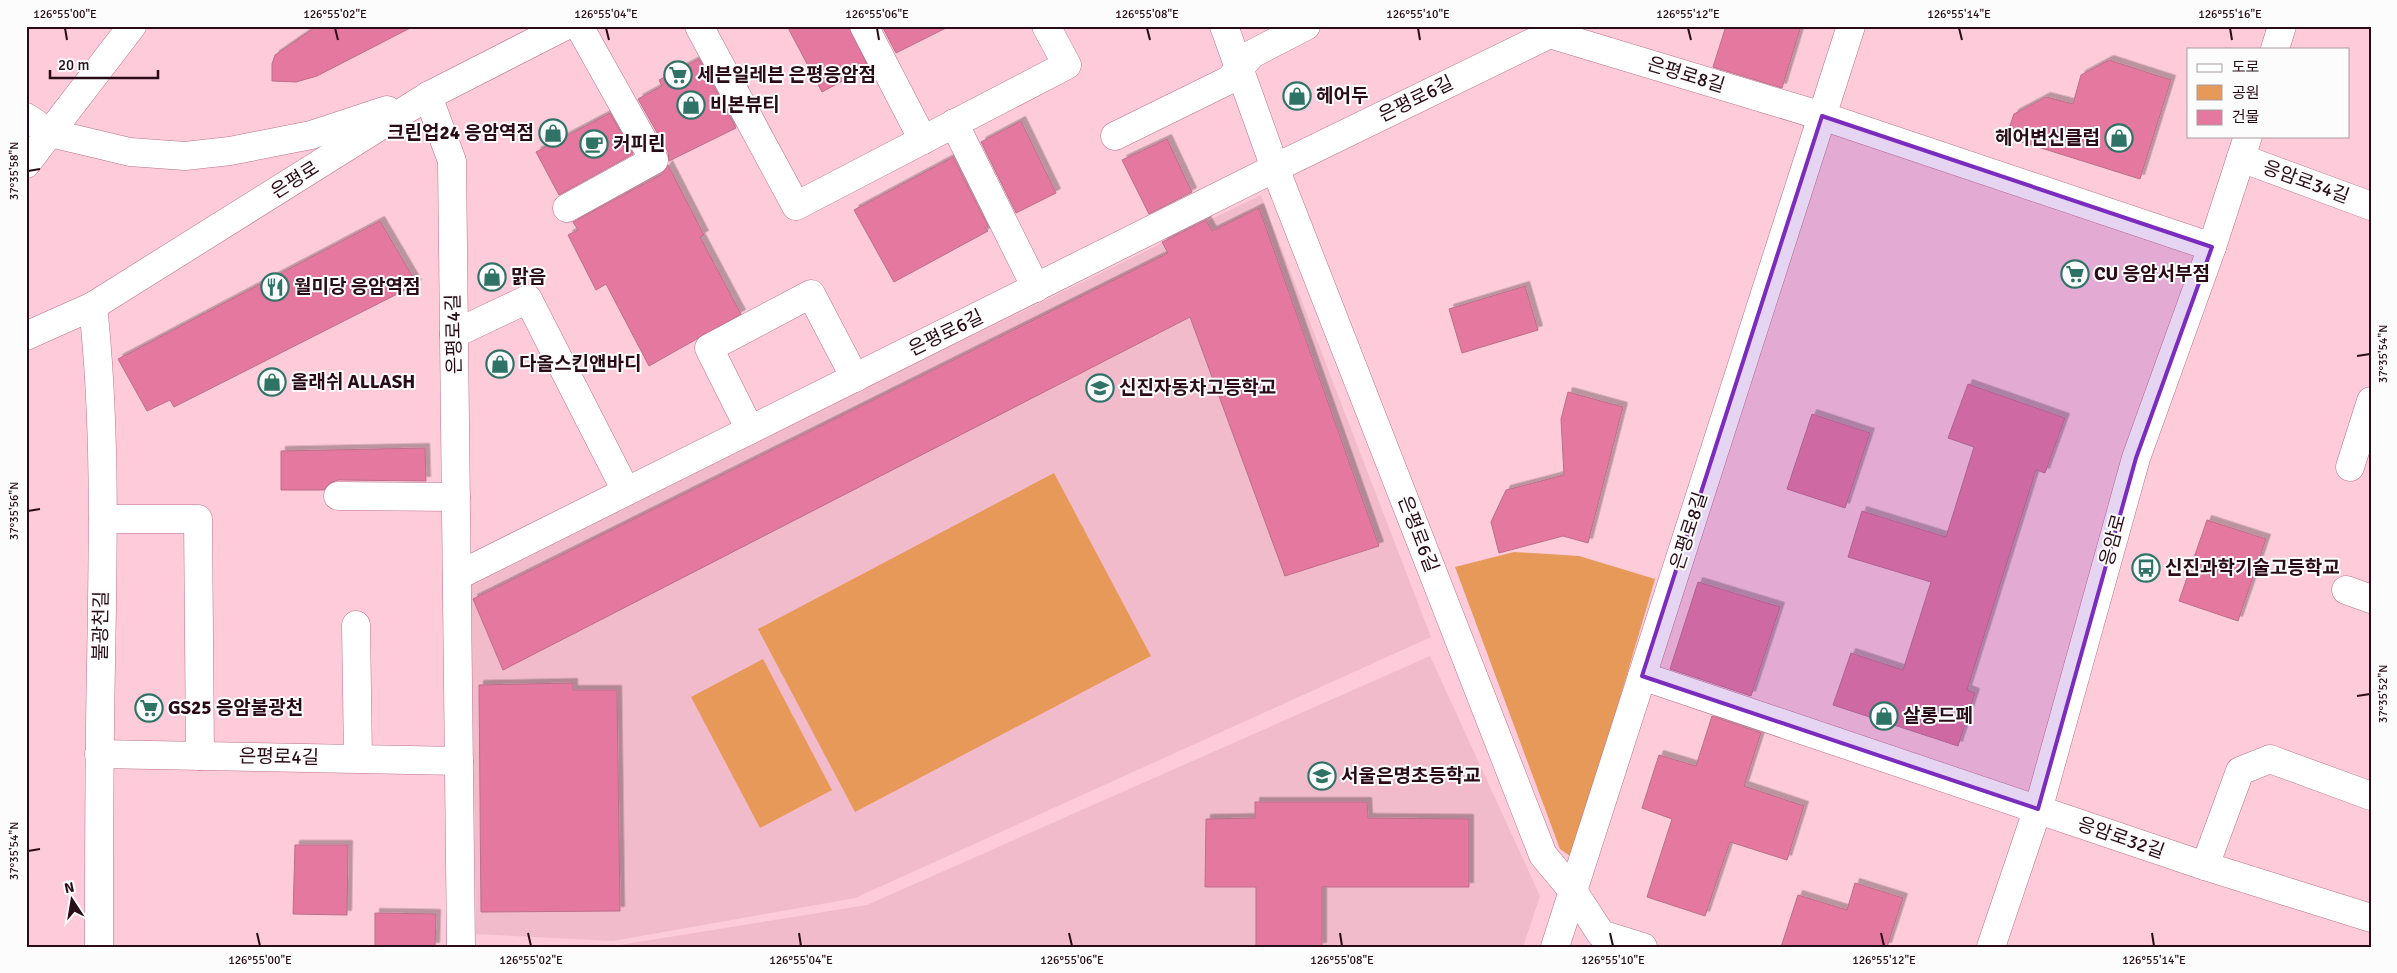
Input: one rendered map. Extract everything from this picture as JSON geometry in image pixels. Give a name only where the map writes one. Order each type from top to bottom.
[{"type":"street","points":[[26,164],[132,26]]},
{"type":"street","name":"은평로","points":[[26,336],[93,306],[428,96],[565,26]]},
{"type":"street","points":[[567,208],[654,160],[579,26]]},
{"type":"street","points":[[699,26],[796,206],[1066,65],[1046,26]]},
{"type":"street","points":[[864,26],[923,140]]},
{"type":"street","name":"은평로6길","points":[[1224,26],[1234,74],[1275,168],[1543,855],[1573,891],[1601,934],[1643,947]]},
{"type":"street","points":[[1115,136],[1234,74],[1252,54],[1306,26]]},
{"type":"street","name":"은평로8길","points":[[1555,947],[1851,26]]},
{"type":"street","points":[[2275,48],[2282,26]]},
{"type":"street","name":"은평로6길","points":[[855,378],[1552,30]]},
{"type":"street","name":"은평로8길","points":[[1552,30],[1822,116]]},
{"type":"street","points":[[26,117],[50,132],[130,152],[185,156],[230,151],[311,134],[428,96]]},
{"type":"street","name":"은평로4길","points":[[428,96],[452,162],[460,947]]},
{"type":"street","points":[[1822,116],[2212,246]]},
{"type":"street","points":[[954,124],[1036,288]]},
{"type":"street","name":"응암로","points":[[1990,947],[2038,810],[2136,458],[2212,246],[2244,147]]},
{"type":"street","name":"응암로34길","points":[[2244,147],[2371,206]]},
{"type":"street","points":[[457,576],[855,378],[811,294],[709,348],[750,430]]},
{"type":"street","points":[[454,334],[528,299],[626,491]]},
{"type":"street","name":"불광천길","points":[[93,306],[98,350],[103,519],[99,754],[99,947]]},
{"type":"street","points":[[2350,467],[2371,400]]},
{"type":"street","points":[[338,496],[456,497]]},
{"type":"street","points":[[103,519],[198,518],[200,756]]},
{"type":"street","points":[[2346,590],[2371,599]]},
{"type":"street","points":[[356,624],[358,758]]},
{"type":"street","name":"응암로32길","points":[[1642,676],[2205,866],[2371,918]]},
{"type":"street","name":"은평로4길","points":[[99,754],[458,761]]},
{"type":"street","points":[[2205,866],[2240,771],[2270,759],[2371,796]]},
{"type":"highlighted area","points":[[1822,116],[2212,247],[2136,458],[2038,809],[1642,676]]},
{"type":"shaded area","name":"신진자동차고등학교","points":[[1261,195],[1431,637],[855,898],[613,941],[476,934],[471,580]]},
{"type":"shaded area","name":"서울은명초등학교","points":[[1430,656],[1540,896],[1523,947],[607,947],[867,905]]},
{"type":"green space","points":[[1054,473],[1151,656],[855,812],[758,629]]},
{"type":"green space","points":[[1514,552],[1579,556],[1655,579],[1573,858],[1560,849],[1455,567]]},
{"type":"green space","points":[[763,659],[832,790],[760,828],[691,697]]},
{"type":"building","points":[[317,26],[414,26],[317,76],[296,82],[272,81],[272,64],[275,55]]},
{"type":"building","points":[[787,26],[849,26],[868,67],[822,92]]},
{"type":"building","points":[[882,26],[950,26],[896,53]]},
{"type":"building","points":[[1726,26],[1801,26],[1782,88],[1713,67]]},
{"type":"building","points":[[699,59],[736,128],[669,161],[668,152],[638,99],[662,86],[659,80]]},
{"type":"building","points":[[2109,60],[2171,80],[2140,179],[2006,137],[2014,114],[2046,97],[2073,104],[2081,75]]},
{"type":"building","points":[[610,113],[633,154],[559,195],[536,152]]},
{"type":"building","points":[[1021,121],[1056,193],[1016,213],[981,142]]},
{"type":"building","points":[[1167,139],[1192,192],[1149,214],[1122,160]]},
{"type":"building","points":[[953,157],[988,226],[985,228],[988,231],[894,282],[854,210]]},
{"type":"building","points":[[668,165],[704,235],[700,237],[741,314],[649,366],[606,284],[596,290],[568,235],[578,230],[573,222],[662,174]]},
{"type":"building","points":[[1259,208],[1379,546],[1285,576],[1190,317],[503,670],[473,599],[1168,253],[1162,242],[1206,220],[1212,231]]},
{"type":"building","points":[[380,221],[417,284],[174,407],[170,400],[147,411],[118,359]]},
{"type":"building","points":[[1525,286],[1538,330],[1462,353],[1449,309]]},
{"type":"building","points":[[1968,384],[2065,418],[2045,473],[2036,470],[1967,690],[1975,693],[1958,746],[1833,705],[1851,653],[1903,670],[1931,582],[1848,557],[1862,511],[1946,537],[1974,447],[1948,438]]},
{"type":"building","points":[[1568,392],[1623,407],[1588,543],[1563,536],[1499,553],[1491,522],[1506,490],[1564,475],[1561,419]]},
{"type":"building","points":[[1812,414],[1870,433],[1845,508],[1787,489]]},
{"type":"building","points":[[425,448],[426,481],[338,480],[330,483],[324,490],[281,490],[281,451]]},
{"type":"building","points":[[2207,520],[2266,539],[2238,621],[2179,601]]},
{"type":"building","points":[[1698,582],[1780,607],[1751,696],[1670,669]]},
{"type":"building","points":[[573,683],[573,690],[617,690],[620,911],[481,912],[479,685]]},
{"type":"building","points":[[1712,716],[1761,733],[1744,786],[1804,806],[1787,860],[1730,842],[1705,916],[1647,897],[1672,819],[1642,808],[1659,755],[1696,766]]},
{"type":"building","points":[[1255,802],[1367,802],[1368,818],[1469,819],[1469,887],[1322,887],[1322,947],[1256,947],[1256,887],[1205,887],[1206,819],[1255,818]]},
{"type":"building","points":[[295,845],[348,845],[347,915],[293,914]]},
{"type":"building","points":[[1855,883],[1903,898],[1887,947],[1781,947],[1798,895],[1847,910]]},
{"type":"building","points":[[375,913],[436,914],[435,947],[375,947]]},
{"type":"place","name":"세븐일레븐 은평응암점","points":[[678,75]]},
{"type":"place","name":"헤어두","points":[[1297,96]]},
{"type":"place","name":"비본뷰티","points":[[691,105]]},
{"type":"place","name":"크린업24 응암역점","points":[[553,133]]},
{"type":"place","name":"헤어변신클럽","points":[[2119,138]]},
{"type":"place","name":"커피린","points":[[594,144]]},
{"type":"place","name":"CU 응암서부점","points":[[2075,274]]},
{"type":"place","name":"맑음","points":[[492,277]]},
{"type":"place","name":"월미당 응암역점","points":[[275,287]]},
{"type":"place","name":"다올스킨앤바디","points":[[500,364]]},
{"type":"place","name":"올래쉬 ALLASH","points":[[272,382]]},
{"type":"place","name":"신진자동차고등학교","points":[[1100,388]]},
{"type":"place","name":"신진과학기술고등학교","points":[[2146,568]]},
{"type":"place","name":"GS25 응암불광천","points":[[149,708]]},
{"type":"place","name":"살롱드페","points":[[1884,716]]},
{"type":"place","name":"서울은명초등학교","points":[[1322,776]]}]
